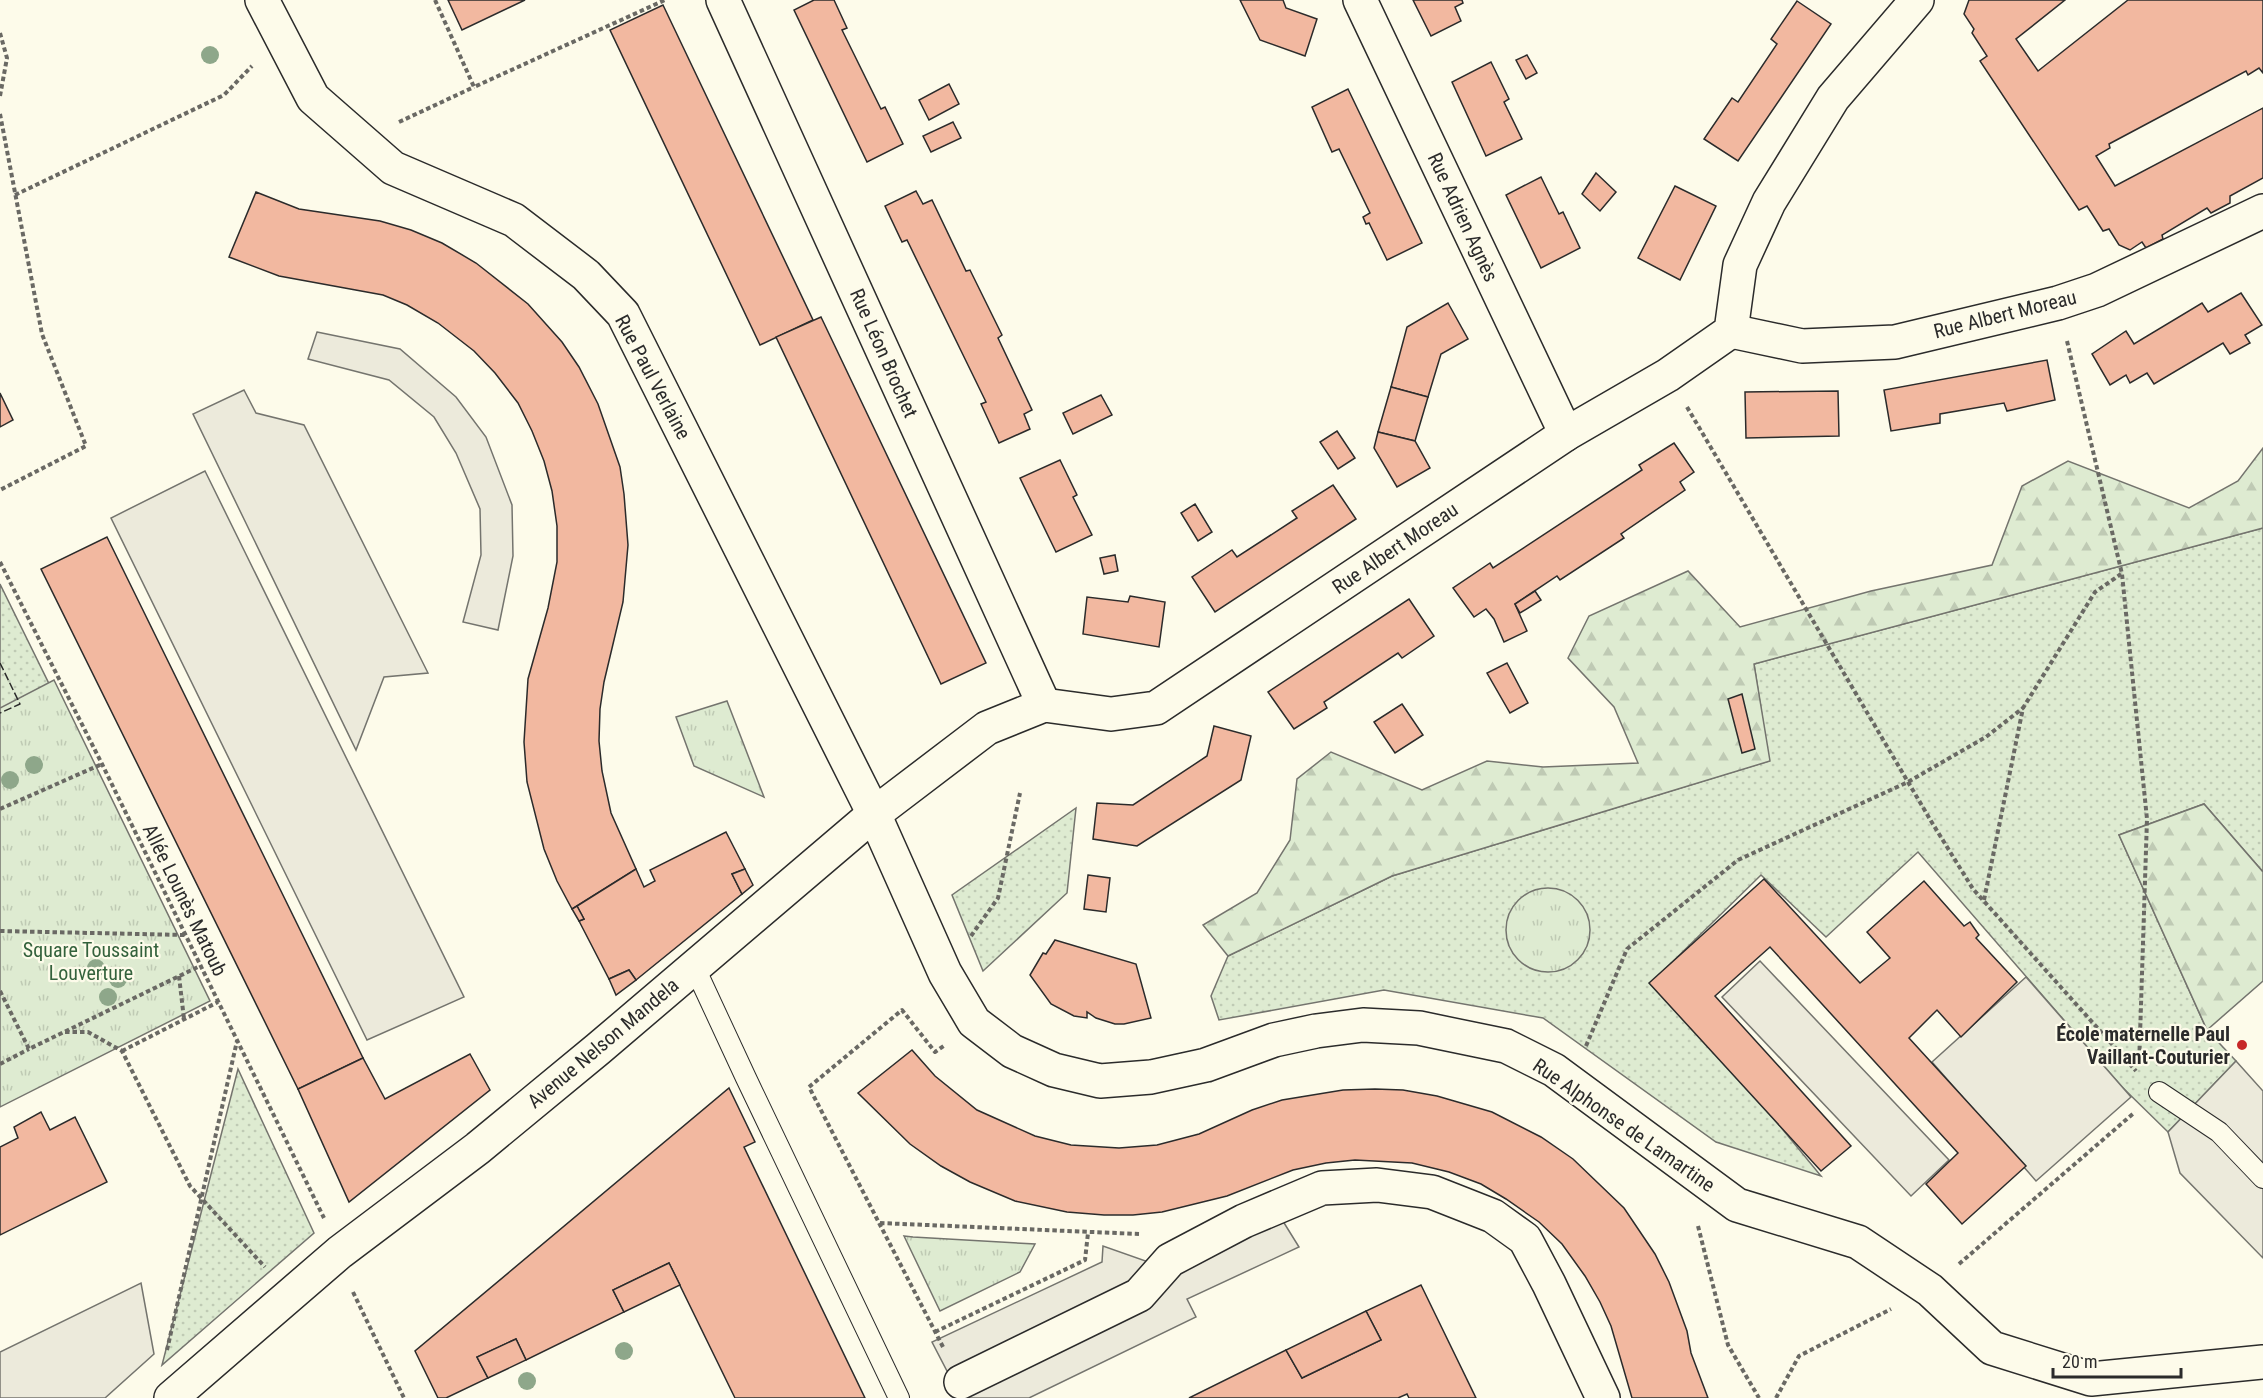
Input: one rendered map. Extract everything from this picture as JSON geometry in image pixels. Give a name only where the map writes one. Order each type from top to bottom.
[{"type":"street","name":"Rue Léon Brochet","points":[[723,0],[1044,705]]},
{"type":"street","name":"Rue Adrien Agnès","points":[[1360,0],[1566,434]]},
{"type":"street","points":[[1731,331],[1740,265],[1769,202],[1833,98],[1917,0]]},
{"type":"street","name":"Rue Paul Verlaine","points":[[272,3],[313,98],[360,140],[393,168],[514,220],[586,275],[623,314],[873,814]]},
{"type":"street","name":"Rue Albert Moreau","points":[[1044,705],[1111,714],[1156,708],[1566,434],[1668,375],[1731,331],[1802,346],[1894,342],[2058,303],[2097,290],[2263,211]]},
{"type":"street","name":"Avenue Nelson Mandela","points":[[171,1398],[340,1252],[478,1148],[598,1049],[873,814],[987,728],[1044,705]]},
{"type":"street","name":"Rue Alphonse de Lamartine","points":[[873,814],[945,973],[974,1023],[1012,1052],[1054,1070],[1100,1081],[1152,1077],[1206,1065],[1274,1040],[1316,1031],[1363,1025],[1419,1028],[1506,1046],[1554,1070],[1737,1205],[1858,1242],[1929,1290],[1992,1348],[2091,1379],[2263,1362]]},
{"type":"street","points":[[961,1382],[1139,1294],[1170,1260],[1244,1221],[1322,1188],[1377,1185],[1432,1192],[1492,1216],[1525,1239],[1603,1398]]},
{"type":"lane","points":[[694,966],[899,1398]]},
{"type":"lane","points":[[2158,1092],[2219,1132],[2263,1178]]},
{"type":"path","points":[[435,0],[474,87]]},
{"type":"path","points":[[360,140],[665,0]]},
{"type":"path","points":[[0,33],[7,58],[0,96]]},
{"type":"path","points":[[15,195],[224,95],[246,70]]},
{"type":"path","points":[[0,114],[42,334],[86,446],[0,490]]},
{"type":"path","points":[[1668,375],[1973,889],[2139,1074],[2147,819],[2122,574],[2058,303]]},
{"type":"path","name":"Allée Lounès Matoub","points":[[0,562],[102,764],[340,1252],[355,1298],[404,1398]]},
{"type":"path","points":[[1984,901],[2023,708],[2095,591],[2122,574]]},
{"type":"path","points":[[1576,1087],[1588,1038],[1626,949],[1738,860],[1908,782],[1986,737],[2023,708]]},
{"type":"path","points":[[0,809],[102,764]]},
{"type":"path","points":[[945,973],[999,898],[1020,793]]},
{"type":"path","points":[[0,931],[185,935]]},
{"type":"path","points":[[0,1064],[200,966]]},
{"type":"path","points":[[179,976],[184,1019]]},
{"type":"path","points":[[0,991],[29,1049]]},
{"type":"path","points":[[122,1051],[218,1002]]},
{"type":"path","points":[[961,1382],[809,1087],[902,1010],[935,1052],[974,1023]]},
{"type":"path","points":[[65,1032],[88,1032],[122,1051],[190,1186],[290,1295]]},
{"type":"path","points":[[166,1352],[237,1041]]},
{"type":"path","points":[[1776,1398],[1799,1356],[1929,1290],[2158,1092]]},
{"type":"path","points":[[1696,1221],[1728,1345],[1759,1398]]},
{"type":"path","points":[[879,1223],[1152,1234],[1170,1260]]},
{"type":"path","points":[[934,1332],[1085,1260],[1088,1232]]},
{"type":"green space","points":[[2263,448],[2263,528],[1754,664],[1770,761],[1392,876],[1228,956],[1203,925],[1257,893],[1290,840],[1297,779],[1331,752],[1422,790],[1487,761],[1543,767],[1638,763],[1614,707],[1568,658],[1589,616],[1688,571],[1740,627],[1871,591],[1992,565],[2022,486],[2068,461],[2189,508],[2238,481]]},
{"type":"green space","points":[[2263,528],[2263,872],[2204,804],[2119,835],[2207,1030],[2236,1061],[2168,1132],[2122,1087],[1918,852],[1826,937],[1761,875],[1657,977],[1821,1176],[1716,1142],[1543,1018],[1384,990],[1219,1020],[1211,996],[1228,956],[1392,876],[1769,761],[1754,664]]},
{"type":"green space","points":[[0,584],[88,763],[0,803]]},
{"type":"green space","name":"Square Toussaint Louverture","points":[[54,680],[210,1001],[0,1107],[0,708]]},
{"type":"green space","points":[[727,701],[764,797],[694,766],[676,717]]},
{"type":"green space","points":[[2204,804],[2263,872],[2263,981],[2207,1030],[2119,835]]},
{"type":"green space","points":[[1076,808],[1067,893],[983,971],[952,895]]},
{"type":"green space","points":[[1548,888],[1571,895],[1583,907],[1590,930],[1583,953],[1571,965],[1548,972],[1525,965],[1513,953],[1506,930],[1513,907],[1525,895]]},
{"type":"green space","points":[[238,1069],[314,1233],[162,1365]]},
{"type":"green space","points":[[904,1236],[1035,1244],[1020,1272],[940,1311]]},
{"type":"shaded area","points":[[317,332],[400,349],[456,397],[486,437],[512,505],[513,556],[498,630],[463,622],[481,555],[480,509],[456,453],[434,417],[389,380],[308,359]]},
{"type":"shaded area","points":[[244,390],[256,413],[304,425],[428,673],[384,677],[356,750],[193,414]]},
{"type":"shaded area","points":[[205,471],[464,997],[367,1040],[111,518]]},
{"type":"shaded area","points":[[1760,961],[1949,1160],[1911,1196],[1722,997]]},
{"type":"shaded area","points":[[2026,977],[2131,1097],[2036,1181],[1932,1062]]},
{"type":"shaded area","points":[[2236,1061],[2263,1091],[2263,1258],[2180,1173],[2168,1132]]},
{"type":"shaded area","points":[[1281,1218],[1299,1247],[1187,1299],[1196,1317],[1029,1398],[961,1398],[932,1342],[1102,1262],[1103,1246],[1171,1270]]},
{"type":"shaded area","points":[[141,1283],[154,1354],[105,1398],[0,1398],[0,1352]]},
{"type":"building","points":[[448,0],[525,0],[462,30]]},
{"type":"building","points":[[814,0],[834,0],[847,28],[842,30],[881,109],[885,107],[903,144],[867,162],[794,10]]},
{"type":"building","points":[[1240,0],[1283,0],[1286,8],[1317,19],[1305,56],[1260,40]]},
{"type":"building","points":[[1413,0],[1462,0],[1463,3],[1455,7],[1461,21],[1431,36]]},
{"type":"building","points":[[1969,0],[2065,0],[2016,39],[2038,71],[2128,0],[2263,0],[2263,73],[2259,68],[2248,75],[2246,71],[2109,144],[2110,148],[2096,156],[2115,186],[2263,108],[2263,178],[2230,196],[2230,203],[2211,213],[2207,208],[2162,235],[2163,239],[2146,248],[2142,242],[2130,250],[2119,245],[2109,229],[2103,231],[2087,206],[2079,210],[1980,61],[1987,56],[1972,33],[1974,29],[1964,14]]},
{"type":"building","points":[[1797,1],[1831,24],[1738,161],[1704,139],[1732,98],[1738,102],[1777,44],[1771,39]]},
{"type":"building","points":[[663,5],[813,320],[760,345],[610,30]]},
{"type":"building","points":[[1527,55],[1537,73],[1526,79],[1516,60]]},
{"type":"building","points":[[1491,62],[1509,99],[1504,102],[1522,139],[1486,156],[1452,82]]},
{"type":"building","points":[[949,84],[959,104],[929,120],[919,100]]},
{"type":"building","points":[[1348,89],[1422,243],[1387,260],[1369,223],[1366,224],[1363,217],[1370,213],[1339,149],[1332,152],[1312,107]]},
{"type":"building","points":[[953,122],[961,138],[931,152],[923,136]]},
{"type":"building","points":[[1596,173],[1616,192],[1600,211],[1582,194]]},
{"type":"building","points":[[1541,177],[1559,214],[1563,212],[1580,248],[1541,268],[1506,195]]},
{"type":"building","points":[[1675,186],[1716,206],[1680,280],[1638,258]]},
{"type":"building","points":[[916,191],[923,204],[932,200],[966,271],[970,270],[1002,335],[998,338],[1032,410],[1024,414],[1030,429],[999,443],[981,404],[986,402],[907,240],[902,242],[885,206]]},
{"type":"building","points":[[256,192],[299,209],[380,221],[411,230],[442,243],[476,263],[528,304],[562,342],[579,367],[598,404],[620,467],[628,545],[623,602],[600,709],[599,741],[602,771],[611,813],[636,869],[572,909],[544,849],[527,782],[524,742],[528,679],[548,608],[557,562],[557,526],[552,491],[544,461],[532,431],[518,403],[495,373],[474,351],[438,323],[407,305],[383,295],[279,276],[229,257]]},
{"type":"building","points":[[2241,293],[2262,325],[2245,335],[2250,343],[2230,354],[2223,343],[2154,384],[2147,373],[2130,383],[2126,375],[2110,385],[2092,354],[2126,331],[2134,344],[2202,303],[2208,312]]},
{"type":"building","points":[[1448,303],[1468,339],[1441,354],[1428,397],[1391,387],[1407,327]]},
{"type":"building","points":[[821,317],[986,663],[941,684],[776,337]]},
{"type":"building","points":[[2047,360],[2055,400],[2007,411],[2004,403],[1940,414],[1940,423],[1891,431],[1884,390]]},
{"type":"building","points":[[1391,387],[1428,397],[1415,441],[1378,432]]},
{"type":"building","points":[[1838,391],[1839,436],[1746,438],[1745,392]]},
{"type":"building","points":[[0,393],[13,420],[0,427]]},
{"type":"building","points":[[1101,395],[1112,415],[1073,434],[1063,413]]},
{"type":"building","points":[[1337,431],[1355,458],[1338,469],[1320,442]]},
{"type":"building","points":[[1378,432],[1415,441],[1430,468],[1397,487],[1374,448]]},
{"type":"building","points":[[1674,443],[1694,472],[1680,482],[1685,490],[1621,534],[1624,538],[1560,580],[1557,576],[1515,604],[1527,631],[1504,642],[1494,619],[1486,609],[1474,617],[1453,588],[1490,563],[1493,568],[1642,470],[1639,465]]},
{"type":"building","points":[[1060,460],[1077,495],[1073,497],[1092,535],[1056,552],[1020,478]]},
{"type":"building","points":[[1333,485],[1356,519],[1215,612],[1192,577],[1232,550],[1237,557],[1297,518],[1292,511]]},
{"type":"building","points":[[1195,504],[1212,532],[1198,541],[1181,513]]},
{"type":"building","points":[[107,537],[363,1058],[298,1089],[41,569]]},
{"type":"building","points":[[1115,555],[1118,571],[1104,574],[1100,558]]},
{"type":"building","points":[[1535,591],[1541,600],[1520,613],[1515,604]]},
{"type":"building","points":[[1130,596],[1165,602],[1159,647],[1083,634],[1087,597],[1128,602]]},
{"type":"building","points":[[1409,599],[1434,636],[1402,658],[1398,653],[1324,702],[1327,708],[1294,729],[1268,692]]},
{"type":"building","points":[[1507,663],[1528,703],[1510,713],[1487,673]]},
{"type":"building","points":[[1742,694],[1755,749],[1742,753],[1728,699]]},
{"type":"building","points":[[1402,704],[1423,735],[1395,753],[1374,722]]},
{"type":"building","points":[[1214,726],[1251,736],[1241,780],[1137,846],[1093,839],[1097,803],[1133,805],[1207,756]]},
{"type":"building","points":[[726,832],[745,869],[732,874],[742,894],[636,980],[629,970],[609,979],[579,921],[584,919],[577,906],[636,869],[644,887],[655,881],[650,870]]},
{"type":"building","points":[[745,869],[753,885],[742,894],[732,874]]},
{"type":"building","points":[[1088,875],[1110,878],[1106,912],[1084,909]]},
{"type":"building","points":[[1764,879],[1860,983],[1890,958],[1867,932],[1924,881],[1964,926],[1970,922],[1979,935],[1976,938],[2017,982],[1961,1037],[1937,1010],[1909,1038],[2026,1166],[1962,1224],[1926,1184],[1958,1153],[1770,947],[1715,996],[1851,1146],[1821,1171],[1649,983]]},
{"type":"building","points":[[577,906],[584,919],[579,921],[572,909]]},
{"type":"building","points":[[1055,940],[1136,964],[1151,1018],[1115,1024],[1096,1018],[1087,1012],[1087,1018],[1074,1016],[1051,1004],[1030,975],[1043,953],[1046,954]]},
{"type":"building","points":[[629,970],[636,980],[616,995],[609,979]]},
{"type":"building","points":[[912,1050],[935,1076],[977,1110],[1035,1136],[1071,1145],[1119,1148],[1157,1145],[1199,1134],[1252,1110],[1282,1100],[1343,1090],[1403,1090],[1437,1096],[1492,1112],[1541,1137],[1573,1159],[1624,1208],[1655,1254],[1669,1282],[1708,1398],[1632,1398],[1611,1326],[1585,1276],[1562,1244],[1539,1222],[1481,1184],[1449,1172],[1412,1163],[1355,1160],[1293,1170],[1227,1196],[1162,1212],[1104,1215],[1067,1212],[1015,1201],[970,1182],[941,1166],[910,1144],[858,1093]]},
{"type":"building","points":[[470,1054],[490,1090],[349,1202],[298,1089],[363,1058],[385,1099]]},
{"type":"building","points":[[729,1088],[755,1142],[744,1147],[865,1398],[735,1398],[669,1263],[613,1290],[624,1312],[526,1360],[516,1339],[477,1357],[488,1378],[446,1398],[438,1398],[415,1351]]},
{"type":"building","points":[[41,1112],[50,1130],[75,1117],[107,1182],[0,1235],[0,1147],[18,1138],[14,1127]]},
{"type":"building","points":[[669,1263],[680,1285],[624,1312],[613,1290]]},
{"type":"building","points":[[1421,1285],[1476,1398],[1409,1398],[1407,1394],[1398,1398],[1189,1398],[1286,1350],[1302,1378],[1381,1340],[1366,1311]]},
{"type":"building","points":[[1366,1311],[1381,1340],[1302,1378],[1286,1350]]},
{"type":"building","points":[[516,1339],[526,1360],[488,1378],[477,1357]]},
{"type":"fence","points":[[0,663],[20,704],[0,713]]},
{"type":"place","name":"École maternelle Paul Vaillant-Couturier","points":[[2242,1045]]}]
